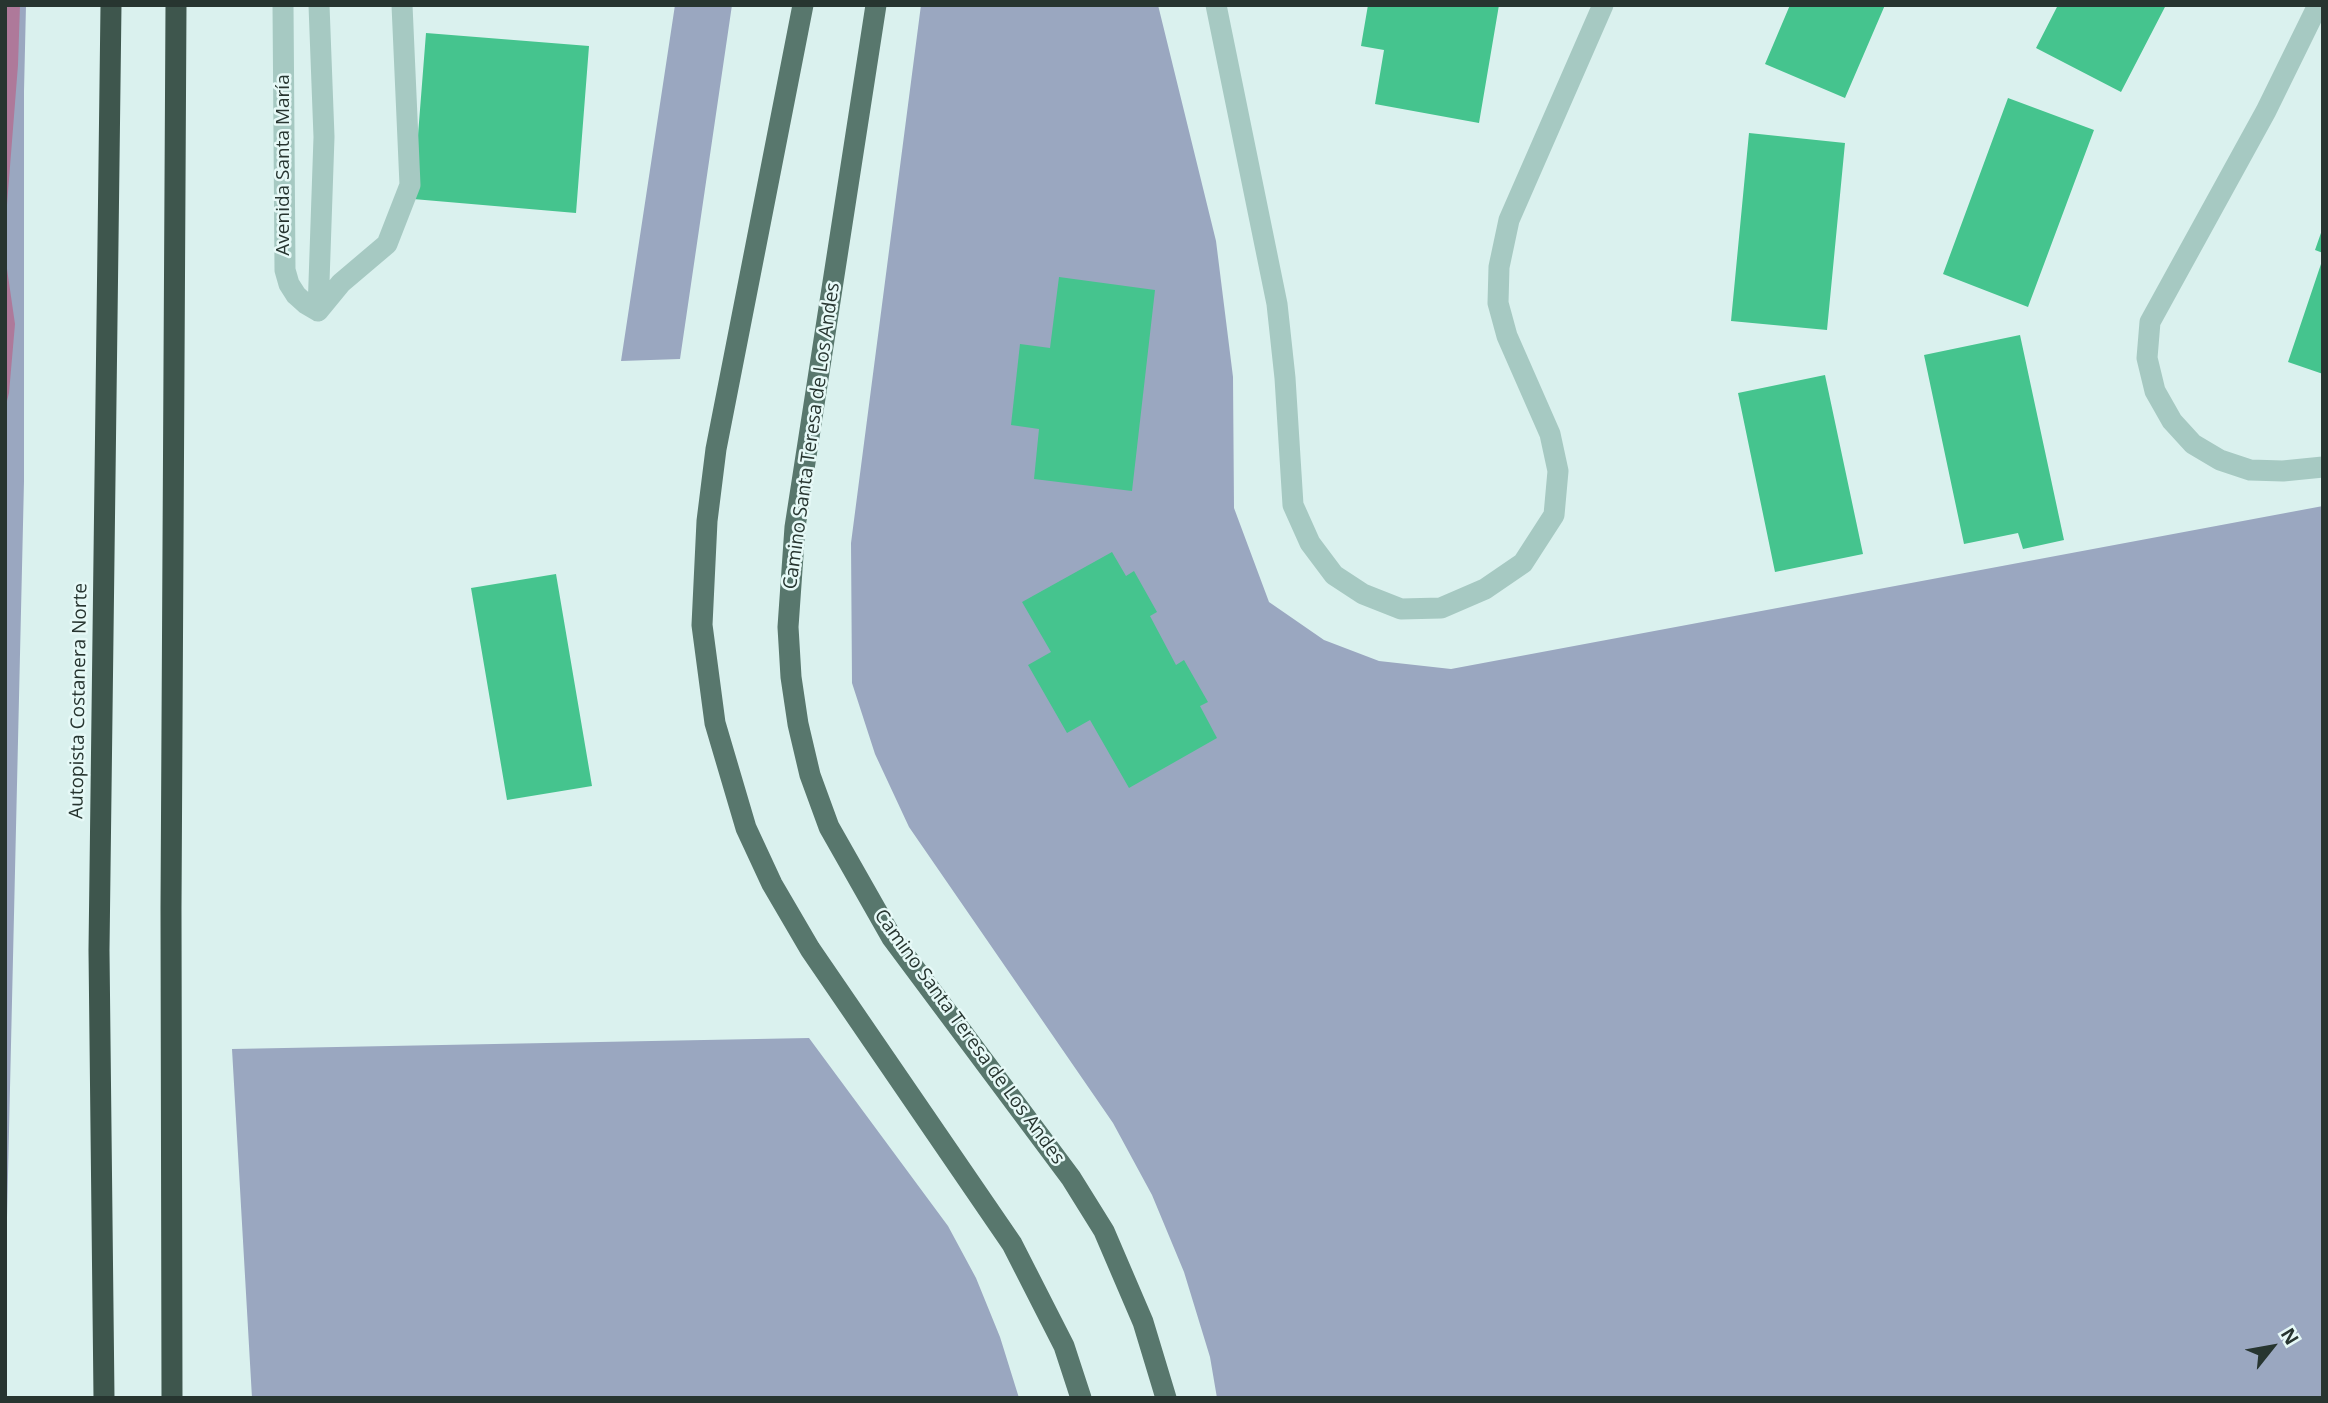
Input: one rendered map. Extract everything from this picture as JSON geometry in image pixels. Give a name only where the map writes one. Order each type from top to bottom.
[{"type":"highway","name":"Autopista Costanera Norte","points":[[104,1398],[99,950],[111,5]]},
{"type":"highway","points":[[172,1398],[171,921],[176,5]]},
{"type":"main road","points":[[803,5],[716,449],[707,522],[702,625],[715,723],[746,828],[772,884],[810,949],[1012,1244],[1064,1346],[1081,1398]]},
{"type":"main road","name":"Camino Santa Teresa de Los Andes","points":[[876,5],[795,527],[788,628],[798,724],[810,775],[829,827],[892,937],[1071,1178],[1104,1231],[1143,1322],[1166,1398]]},
{"type":"street","name":"Avenida Santa María","points":[[284,5],[285,270],[296,295],[318,311],[324,137],[318,5]]},
{"type":"street","points":[[318,311],[341,283],[387,244],[410,185],[402,5]]},
{"type":"street","points":[[1216,5],[1277,304],[1285,377],[1293,505],[1310,543],[1334,575],[1363,594],[1401,609],[1441,608],[1485,589],[1523,563],[1554,516],[1558,471],[1550,434],[1507,336],[1498,303],[1499,267],[1509,220],[1603,5]]},
{"type":"street","points":[[2318,5],[2266,111],[2150,321],[2147,358],[2155,391],[2172,421],[2193,444],[2220,460],[2250,470],[2283,471],[2323,467]]},
{"type":"shaded area","points":[[5,5],[26,5],[24,481],[5,1304]]},
{"type":"shaded area","points":[[5,5],[20,5],[5,230]]},
{"type":"shaded area","points":[[675,5],[732,5],[680,359],[621,361]]},
{"type":"shaded area","points":[[921,5],[1158,5],[1216,241],[1233,377],[1234,508],[1269,602],[1324,640],[1379,661],[1451,669],[2323,506],[2323,1398],[1217,1398],[1210,1357],[1184,1272],[1152,1195],[1113,1123],[909,827],[875,754],[852,683],[851,543]]},
{"type":"shaded area","points":[[5,255],[15,324],[9,393],[5,409]]},
{"type":"shaded area","points":[[809,1038],[948,1226],[976,1278],[1000,1337],[1019,1398],[252,1398],[232,1049]]},
{"type":"building","points":[[1368,5],[1499,5],[1479,123],[1375,104],[1384,50],[1361,46]]},
{"type":"building","points":[[1790,5],[1885,5],[1845,98],[1765,64]]},
{"type":"building","points":[[2058,5],[2166,5],[2121,92],[2036,48]]},
{"type":"building","points":[[426,33],[589,46],[576,213],[413,199]]},
{"type":"building","points":[[2008,98],[2094,130],[2028,307],[1943,274]]},
{"type":"building","points":[[1749,133],[1845,143],[1827,330],[1731,321]]},
{"type":"building","points":[[2323,230],[2323,253],[2315,250]]},
{"type":"building","points":[[2323,261],[2323,374],[2288,362]]},
{"type":"building","points":[[1059,277],[1155,290],[1132,491],[1034,479],[1039,429],[1011,425],[1020,344],[1050,348]]},
{"type":"building","points":[[2020,335],[2064,540],[2023,549],[2018,533],[1964,544],[1924,355]]},
{"type":"building","points":[[1825,375],[1863,554],[1775,572],[1738,393]]},
{"type":"building","points":[[1112,552],[1126,576],[1134,571],[1157,612],[1150,616],[1176,665],[1184,660],[1208,702],[1200,706],[1217,738],[1129,788],[1090,720],[1067,733],[1028,665],[1051,652],[1022,602]]},
{"type":"building","points":[[556,574],[592,786],[507,800],[471,588]]}]
